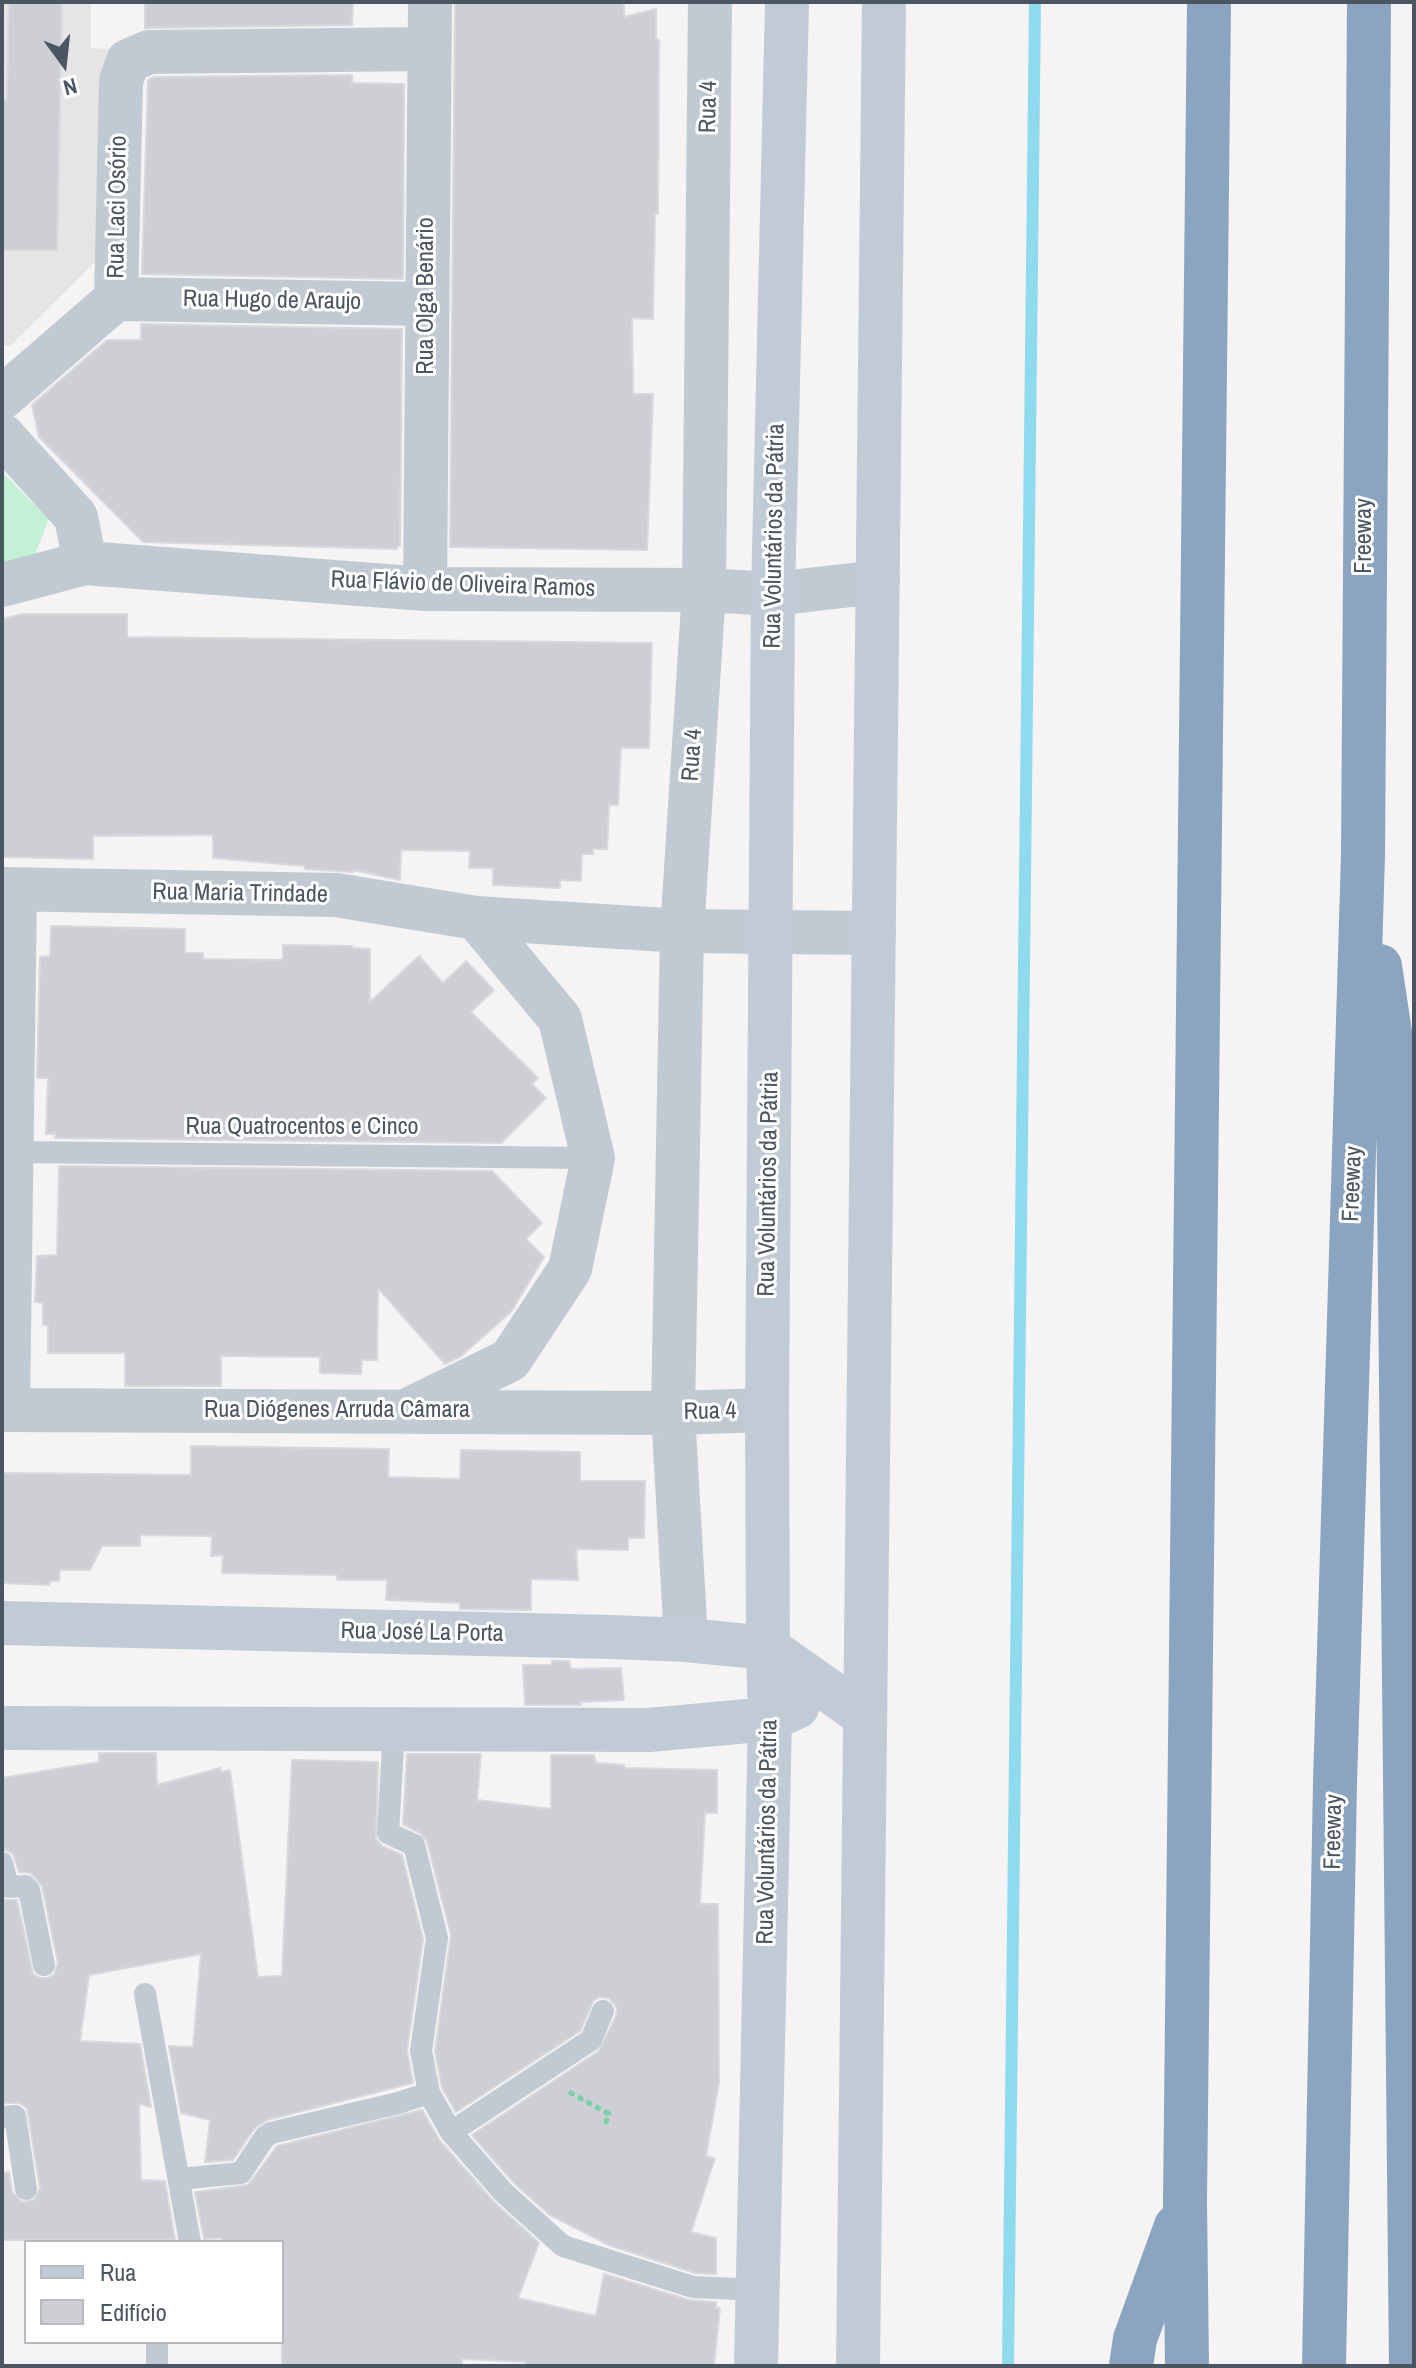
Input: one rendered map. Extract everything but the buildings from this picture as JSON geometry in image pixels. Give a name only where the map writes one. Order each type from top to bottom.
[{"type":"highway","points":[[1187,2366],[1185,2201],[1209,2]]},
{"type":"highway","name":"Freeway","points":[[1324,2366],[1335,1767],[1363,855],[1369,2]]},
{"type":"highway","points":[[1363,855],[1398,1086],[1411,2366]]},
{"type":"highway","points":[[1131,2366],[1135,2339],[1185,2201]]},
{"type":"main road","name":"Rua Voluntários da Pátria","points":[[756,2366],[770,1719],[767,1410],[773,594],[787,2]]},
{"type":"main road","points":[[858,2366],[884,2]]},
{"type":"main road","name":"Rua José La Porta","points":[[2,1623],[686,1640],[768,1648],[865,1716]]},
{"type":"main road","points":[[2,1728],[649,1730],[770,1719],[830,1689],[866,1658]]},
{"type":"street","name":"Rua Olga Benário","points":[[425,589],[430,2]]},
{"type":"street","name":"Rua 4","points":[[710,2],[704,590],[682,931],[673,1413],[767,1410]]},
{"type":"street","name":"Rua Laci Osório","points":[[2,398],[116,299],[121,81],[128,61],[149,52],[429,49]]},
{"type":"street","name":"Rua Hugo de Araujo","points":[[116,299],[427,304]]},
{"type":"street","points":[[2,435],[76,517],[85,563]]},
{"type":"street","name":"Rua Flávio de Oliveira Ramos","points":[[2,585],[85,563],[425,589],[704,590],[773,594],[878,582]]},
{"type":"street","points":[[5,1410],[10,1152],[8,890]]},
{"type":"street","name":"Rua Maria Trindade","points":[[8,890],[336,895],[476,918],[682,931],[874,933]]},
{"type":"street","points":[[404,1412],[510,1360],[570,1269],[593,1158],[560,1019],[476,918]]},
{"type":"street","name":"Rua Diógenes Arruda Câmara","points":[[5,1410],[673,1413]]},
{"type":"street","points":[[673,1413],[686,1640]]},
{"type":"lane","name":"Rua Quatrocentos e Cinco","points":[[10,1152],[593,1158]]},
{"type":"lane","points":[[394,1729],[388,1833],[414,1845],[437,1938],[421,2051],[429,2093],[451,2132],[504,2193],[563,2246],[693,2287],[758,2290]]},
{"type":"lane","points":[[2,1863],[8,1887],[25,1886],[29,1890],[44,1965]]},
{"type":"lane","points":[[145,1994],[190,2240]]},
{"type":"lane","points":[[451,2132],[591,2040],[603,2011]]},
{"type":"lane","points":[[179,2179],[241,2173],[271,2133],[429,2093]]},
{"type":"lane","points":[[2,2117],[15,2116],[26,2189]]},
{"type":"lane","points":[[157,2344],[157,2366]]},
{"type":"path","points":[[538,2075],[609,2114],[604,2127]]},
{"type":"shaded area","points":[[2,2],[91,2],[91,48],[109,49],[104,253],[11,345],[2,345]]},
{"type":"green space","points":[[2,472],[49,519],[35,554],[2,563]]},
{"type":"waterway","points":[[1008,2366],[1035,2]]}]
